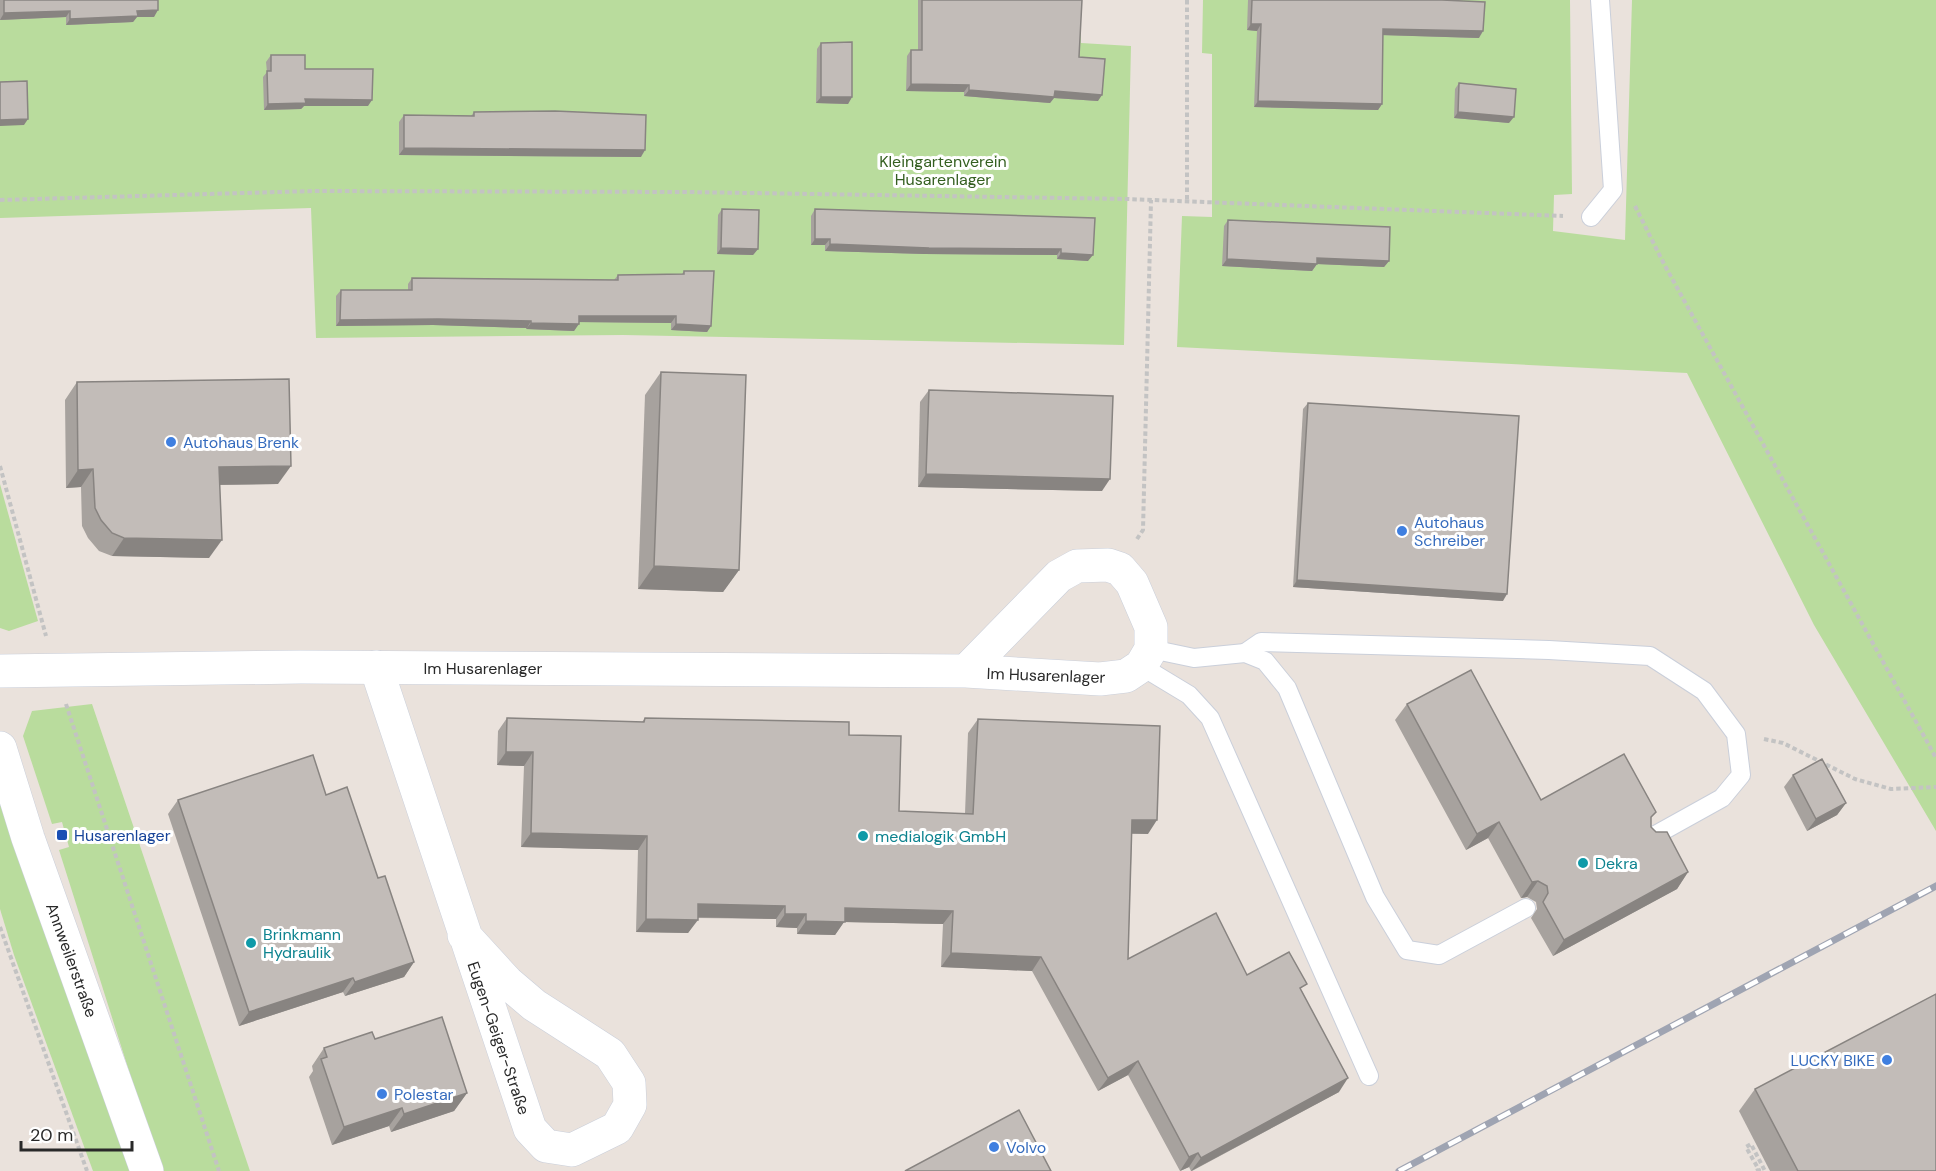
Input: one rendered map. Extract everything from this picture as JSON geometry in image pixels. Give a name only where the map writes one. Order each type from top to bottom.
[{"type":"street","name":"Im Husarenlager","points":[[966,671],[1059,576],[1077,566],[1108,565],[1120,569]]},
{"type":"street","points":[[1120,569],[1132,583],[1151,627],[1146,657]]},
{"type":"street","name":"Im Husarenlager","points":[[0,671],[376,667],[966,671],[1100,679],[1126,676],[1146,657]]},
{"type":"street","name":"Eugen-Geiger-Straße","points":[[376,667],[464,935],[530,1129],[546,1146],[572,1150],[617,1128],[630,1105],[629,1083],[610,1054],[534,1005],[507,982],[464,935]]},
{"type":"street","name":"Annweilerstraße","points":[[0,748],[28,838],[147,1171]]},
{"type":"lane","points":[[1591,217],[1614,190],[1600,0]]},
{"type":"lane","points":[[1146,657],[1194,658],[1245,652],[1261,642],[1549,650],[1650,656],[1704,691],[1736,734],[1741,776],[1722,798],[1650,838]]},
{"type":"lane","points":[[1245,652],[1265,661],[1287,688],[1375,897],[1407,950],[1439,955],[1526,909]]},
{"type":"lane","points":[[1146,657],[1189,695],[1210,718],[1369,1076]]},
{"type":"path","points":[[1187,0],[1187,201]]},
{"type":"path","points":[[1614,190],[1632,199],[1664,264],[1936,758]]},
{"type":"path","points":[[0,200],[313,191],[675,192],[1151,200],[1554,215]]},
{"type":"path","points":[[1120,569],[1143,530],[1151,200]]},
{"type":"path","points":[[0,466],[55,669],[219,1171]]},
{"type":"path","points":[[1736,734],[1783,743],[1855,779],[1891,789],[1936,787]]},
{"type":"path","points":[[0,927],[87,1171]]},
{"type":"path","points":[[1756,1171],[1758,1170],[1746,1147],[1751,1144],[1765,1171]]},
{"type":"green space","name":"Kleingartenverein Husarenlager","points":[[0,0],[1081,0],[1081,43],[1131,46],[1124,345],[623,335],[316,338],[311,208],[0,218]]},
{"type":"green space","points":[[1203,0],[1570,0],[1572,194],[1554,195],[1553,231],[1625,240],[1632,0],[1936,0],[1936,831],[1814,625],[1687,373],[1177,347],[1182,216],[1212,217],[1212,54],[1202,53]]},
{"type":"green space","points":[[0,484],[38,621],[9,631],[0,628]]},
{"type":"green space","points":[[92,704],[250,1171],[163,1171],[128,1068],[59,850],[69,847],[62,822],[52,824],[23,736],[32,711]]},
{"type":"green space","points":[[0,789],[130,1171],[93,1171],[14,955],[0,909]]},
{"type":"building","points":[[4,0],[158,0],[158,10],[137,11],[138,16],[70,19],[70,11],[4,13]]},
{"type":"building","points":[[922,0],[1082,0],[1079,57],[1105,59],[1102,95],[1055,91],[1054,97],[969,90],[969,85],[911,84],[911,50],[922,50]]},
{"type":"building","points":[[1252,0],[1485,2],[1483,31],[1383,29],[1382,104],[1258,101],[1261,24],[1251,24]]},
{"type":"building","points":[[852,42],[852,97],[821,97],[821,43]]},
{"type":"building","points":[[271,55],[305,55],[305,69],[373,69],[372,100],[305,99],[306,103],[268,104],[267,71],[271,71]]},
{"type":"building","points":[[27,81],[28,119],[0,120],[0,82]]},
{"type":"building","points":[[1459,83],[1516,89],[1514,117],[1458,112]]},
{"type":"building","points":[[555,111],[646,115],[645,150],[404,148],[404,115],[474,116],[474,112]]},
{"type":"building","points":[[722,209],[759,210],[758,249],[721,248]]},
{"type":"building","points":[[815,209],[1095,218],[1093,255],[1061,253],[1061,249],[929,248],[830,244],[830,239],[815,239]]},
{"type":"building","points":[[1228,220],[1390,227],[1389,261],[1317,258],[1317,264],[1227,259]]},
{"type":"building","points":[[684,271],[714,271],[711,326],[676,324],[676,316],[579,316],[579,324],[438,319],[340,320],[341,290],[412,290],[412,278],[618,280],[618,275],[684,274]]},
{"type":"building","points":[[661,372],[746,375],[739,570],[654,566]]},
{"type":"building","name":"Autohaus Brenk","points":[[289,379],[291,466],[219,467],[222,540],[124,538],[112,533],[101,520],[95,508],[93,469],[78,470],[77,382]]},
{"type":"building","points":[[929,390],[1113,396],[1110,479],[926,474]]},
{"type":"building","name":"Autohaus Schreiber","points":[[1308,403],[1519,416],[1507,594],[1297,580]]},
{"type":"building","points":[[1471,670],[1541,800],[1624,754],[1656,812],[1651,817],[1651,827],[1656,832],[1667,832],[1688,872],[1564,940],[1543,902],[1548,893],[1547,886],[1538,881],[1532,882],[1499,822],[1477,834],[1407,704]]},
{"type":"building","points":[[507,718],[644,722],[645,718],[849,722],[849,735],[901,736],[899,811],[973,814],[978,719],[1160,726],[1157,820],[1132,820],[1128,959],[1216,913],[1247,975],[1289,952],[1307,984],[1300,988],[1348,1078],[1201,1158],[1198,1153],[1189,1157],[1138,1061],[1108,1078],[1041,957],[951,953],[953,911],[845,908],[845,922],[806,921],[806,914],[785,914],[785,906],[698,904],[698,920],[646,919],[647,836],[531,833],[533,752],[506,752]]},
{"type":"building","points":[[313,755],[326,795],[347,787],[378,878],[385,876],[414,962],[355,982],[353,978],[249,1012],[178,800]]},
{"type":"building","points":[[1822,759],[1846,803],[1816,819],[1793,775]]},
{"type":"building","name":"LUCKY BIKE","points":[[1936,994],[1936,1171],[1798,1171],[1755,1089]]},
{"type":"building","name":"Polestar","points":[[442,1017],[467,1093],[404,1114],[402,1108],[344,1127],[321,1059],[327,1057],[324,1048],[372,1032],[375,1039]]},
{"type":"building","name":"Volvo","points":[[1019,1110],[1051,1171],[905,1171]]},
{"type":"railway","points":[[1399,1171],[1936,886]]},
{"type":"place","name":"Autohaus Brenk","points":[[171,442]]},
{"type":"place","name":"Autohaus Schreiber","points":[[1402,531]]},
{"type":"place","name":"Husarenlager","points":[[62,835]]},
{"type":"place","name":"medialogik GmbH","points":[[863,836]]},
{"type":"place","name":"Dekra","points":[[1583,863]]},
{"type":"place","name":"Brinkmann Hydraulik","points":[[251,943]]},
{"type":"place","name":"LUCKY BIKE","points":[[1887,1060]]},
{"type":"place","name":"Polestar","points":[[382,1094]]},
{"type":"place","name":"Volvo","points":[[994,1147]]}]
